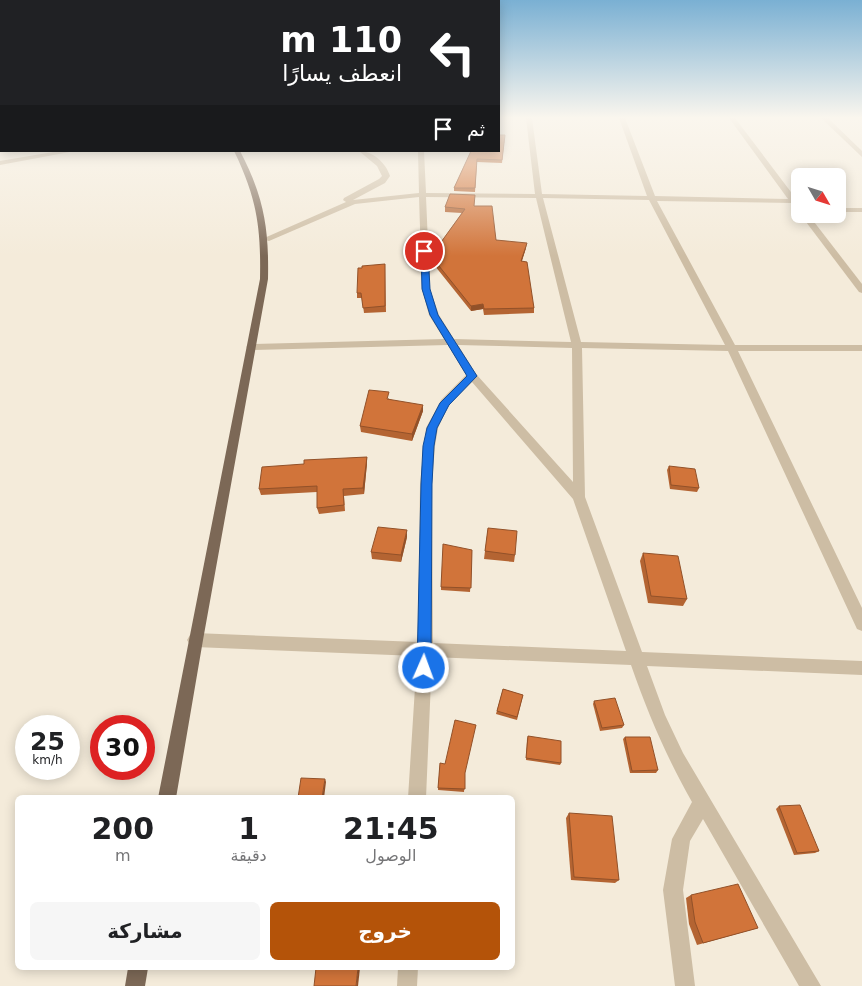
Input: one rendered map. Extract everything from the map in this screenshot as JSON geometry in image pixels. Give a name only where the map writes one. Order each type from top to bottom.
[{"type":"main road","points":[[169,795],[195,640],[264,279],[266,239],[263,218],[250,176],[244,164]]},
{"type":"main road","points":[[134,986],[138,970]]},
{"type":"street","points":[[335,208],[356,194],[382,181],[386,176],[385,170],[379,164]]},
{"type":"street","points":[[422,164],[426,289],[434,315],[472,376],[579,497]]},
{"type":"street","points":[[534,164],[538,196],[577,345],[579,497],[658,718],[677,759],[811,986]]},
{"type":"street","points":[[639,164],[652,199],[732,348],[862,624]]},
{"type":"street","points":[[766,164],[791,198]]},
{"type":"street","points":[[266,239],[335,208],[372,198],[423,195],[538,196],[791,202]]},
{"type":"street","points":[[846,210],[862,210]]},
{"type":"street","points":[[811,223],[862,290]]},
{"type":"street","points":[[250,347],[450,342],[732,348],[862,348]]},
{"type":"street","points":[[417,795],[425,650],[426,484],[429,446],[432,428],[445,403],[472,376]]},
{"type":"street","points":[[195,640],[862,668]]},
{"type":"street","points":[[685,986],[673,890],[681,839],[702,803]]},
{"type":"street","points":[[407,986],[408,970]]},
{"type":"building","points":[[465,164],[477,164],[475,188],[454,188]]},
{"type":"building","points":[[450,194],[475,195],[474,206],[492,206],[496,240],[527,243],[521,261],[527,262],[534,308],[484,309],[483,304],[471,306],[431,256],[465,209],[445,207]]},
{"type":"building","points":[[385,264],[385,306],[363,308],[361,293],[357,293],[358,268]]},
{"type":"building","points":[[369,390],[389,392],[387,399],[423,405],[412,434],[360,426]]},
{"type":"building","points":[[367,457],[363,488],[343,489],[344,505],[317,508],[317,486],[259,489],[262,467],[304,464],[304,460]]},
{"type":"building","points":[[669,466],[695,469],[699,488],[671,485]]},
{"type":"building","points":[[378,527],[407,530],[401,555],[371,552]]},
{"type":"building","points":[[488,528],[517,531],[515,555],[485,551]]},
{"type":"building","points":[[443,544],[472,550],[471,588],[441,587]]},
{"type":"building","points":[[643,553],[678,556],[687,599],[651,596]]},
{"type":"building","points":[[503,689],[523,695],[517,717],[497,711]]},
{"type":"building","points":[[615,698],[624,725],[602,728],[594,701]]},
{"type":"building","points":[[455,720],[476,725],[465,773],[465,789],[438,788],[440,763],[445,764]]},
{"type":"building","points":[[528,736],[561,741],[561,763],[526,758]]},
{"type":"building","points":[[625,737],[650,737],[658,770],[632,771]]},
{"type":"building","points":[[301,778],[325,779],[322,795],[298,795]]},
{"type":"building","points":[[800,805],[819,851],[797,853],[779,806]]},
{"type":"building","points":[[569,813],[612,816],[619,880],[574,877]]},
{"type":"building","points":[[738,884],[758,928],[703,943],[695,922],[691,895]]},
{"type":"building","points":[[316,970],[358,970],[356,986],[314,986]]},
{"type":"route","points":[[424,251],[426,289],[429,302],[434,315],[472,376],[445,403],[437,416],[432,428],[429,446],[426,484],[424,668]]}]
